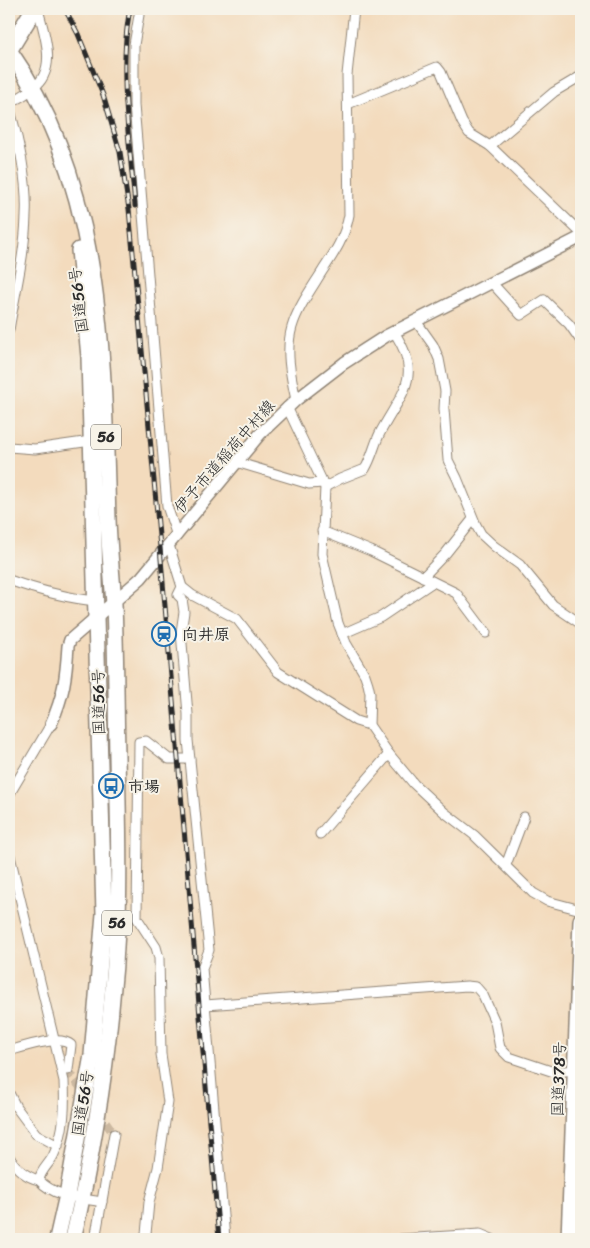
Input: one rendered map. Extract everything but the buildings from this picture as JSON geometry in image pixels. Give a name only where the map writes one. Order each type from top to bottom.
[{"type":"highway","points":[[9,50],[36,9]]},
{"type":"highway","name":"国道56号","points":[[9,50],[33,89],[56,138],[66,165],[84,226],[93,271],[102,356],[108,520],[114,604],[118,784],[118,913],[107,1055],[83,1198],[73,1239]]},
{"type":"highway","name":"国道56号","points":[[57,1239],[67,1195],[92,1055],[104,914],[89,356],[82,274],[66,165]]},
{"type":"highway","name":"国道378号","points":[[569,1239],[578,1100],[575,1070],[581,920]]},
{"type":"street","points":[[9,330],[26,216],[25,184],[18,139],[9,105],[33,89],[41,80],[48,59],[48,49],[36,9]]},
{"type":"street","points":[[140,9],[134,45],[134,114],[167,506],[182,587],[192,595],[237,619],[278,672],[356,721],[369,725],[414,784],[444,812],[474,835],[533,893],[546,901],[581,910]]},
{"type":"street","points":[[354,9],[348,56],[349,195],[347,228],[342,240],[306,298],[292,327],[289,355],[291,403],[324,485],[322,554],[338,623],[368,684],[370,692],[369,725]]},
{"type":"street","points":[[348,104],[437,67],[469,133],[490,146],[581,233]]},
{"type":"street","points":[[490,146],[528,112],[554,92],[581,76]]},
{"type":"street","points":[[10,151],[18,139]]},
{"type":"street","name":"伊予市道稲荷中村線","points":[[51,724],[60,706],[65,685],[70,640],[114,604],[141,578],[260,434],[291,403],[344,363],[394,332],[581,237]]},
{"type":"street","points":[[492,283],[521,315],[544,300],[570,324],[581,341]]},
{"type":"street","points":[[416,321],[433,345],[439,359],[444,391],[448,460],[473,519],[487,540],[520,565],[553,605],[581,624]]},
{"type":"street","points":[[236,462],[308,484],[324,485],[365,469],[380,434],[406,386],[407,354],[394,332]]},
{"type":"street","points":[[9,447],[35,448],[91,441]]},
{"type":"street","points":[[423,577],[446,553],[473,519]]},
{"type":"street","points":[[322,531],[371,550],[456,593],[486,633]]},
{"type":"street","points":[[9,580],[32,589],[75,599],[96,601]]},
{"type":"street","points":[[342,634],[381,617],[433,582]]},
{"type":"street","points":[[182,587],[178,594],[182,600],[184,612],[182,632],[190,759],[209,950],[202,968],[225,1239]]},
{"type":"street","points":[[9,795],[51,724]]},
{"type":"street","points":[[144,1239],[149,1202],[158,1168],[168,1102],[161,1054],[159,958],[156,947],[137,918],[139,742],[146,741],[169,759],[190,759]]},
{"type":"street","points":[[320,834],[390,754]]},
{"type":"street","points":[[506,865],[524,817]]},
{"type":"street","points":[[9,852],[64,1081],[65,1102],[58,1146],[53,1157],[40,1174],[39,1180]]},
{"type":"street","points":[[205,1005],[476,987],[495,1022],[500,1048],[509,1057],[554,1072],[575,1070]]},
{"type":"street","points":[[9,1050],[55,1040],[68,1041],[71,1045],[68,1070]]},
{"type":"street","points":[[9,1093],[16,1107],[36,1134],[58,1146]]},
{"type":"street","points":[[97,1239],[96,1234],[114,1134]]},
{"type":"street","points":[[9,1157],[21,1171],[30,1178],[39,1180],[52,1192],[102,1202]]},
{"type":"street","points":[[401,1239],[480,1234],[492,1239]]},
{"type":"tunnel","points":[[68,1070],[86,1095]]},
{"type":"tunnel","points":[[98,1111],[114,1134]]},
{"type":"railway","points":[[65,9],[78,34],[103,95],[120,152],[129,209],[219,1239]]},
{"type":"railway","points":[[130,9],[125,57],[125,82],[135,206]]},
{"type":"place","name":"向井原","points":[[164,634]]},
{"type":"place","name":"市場","points":[[111,786]]}]
